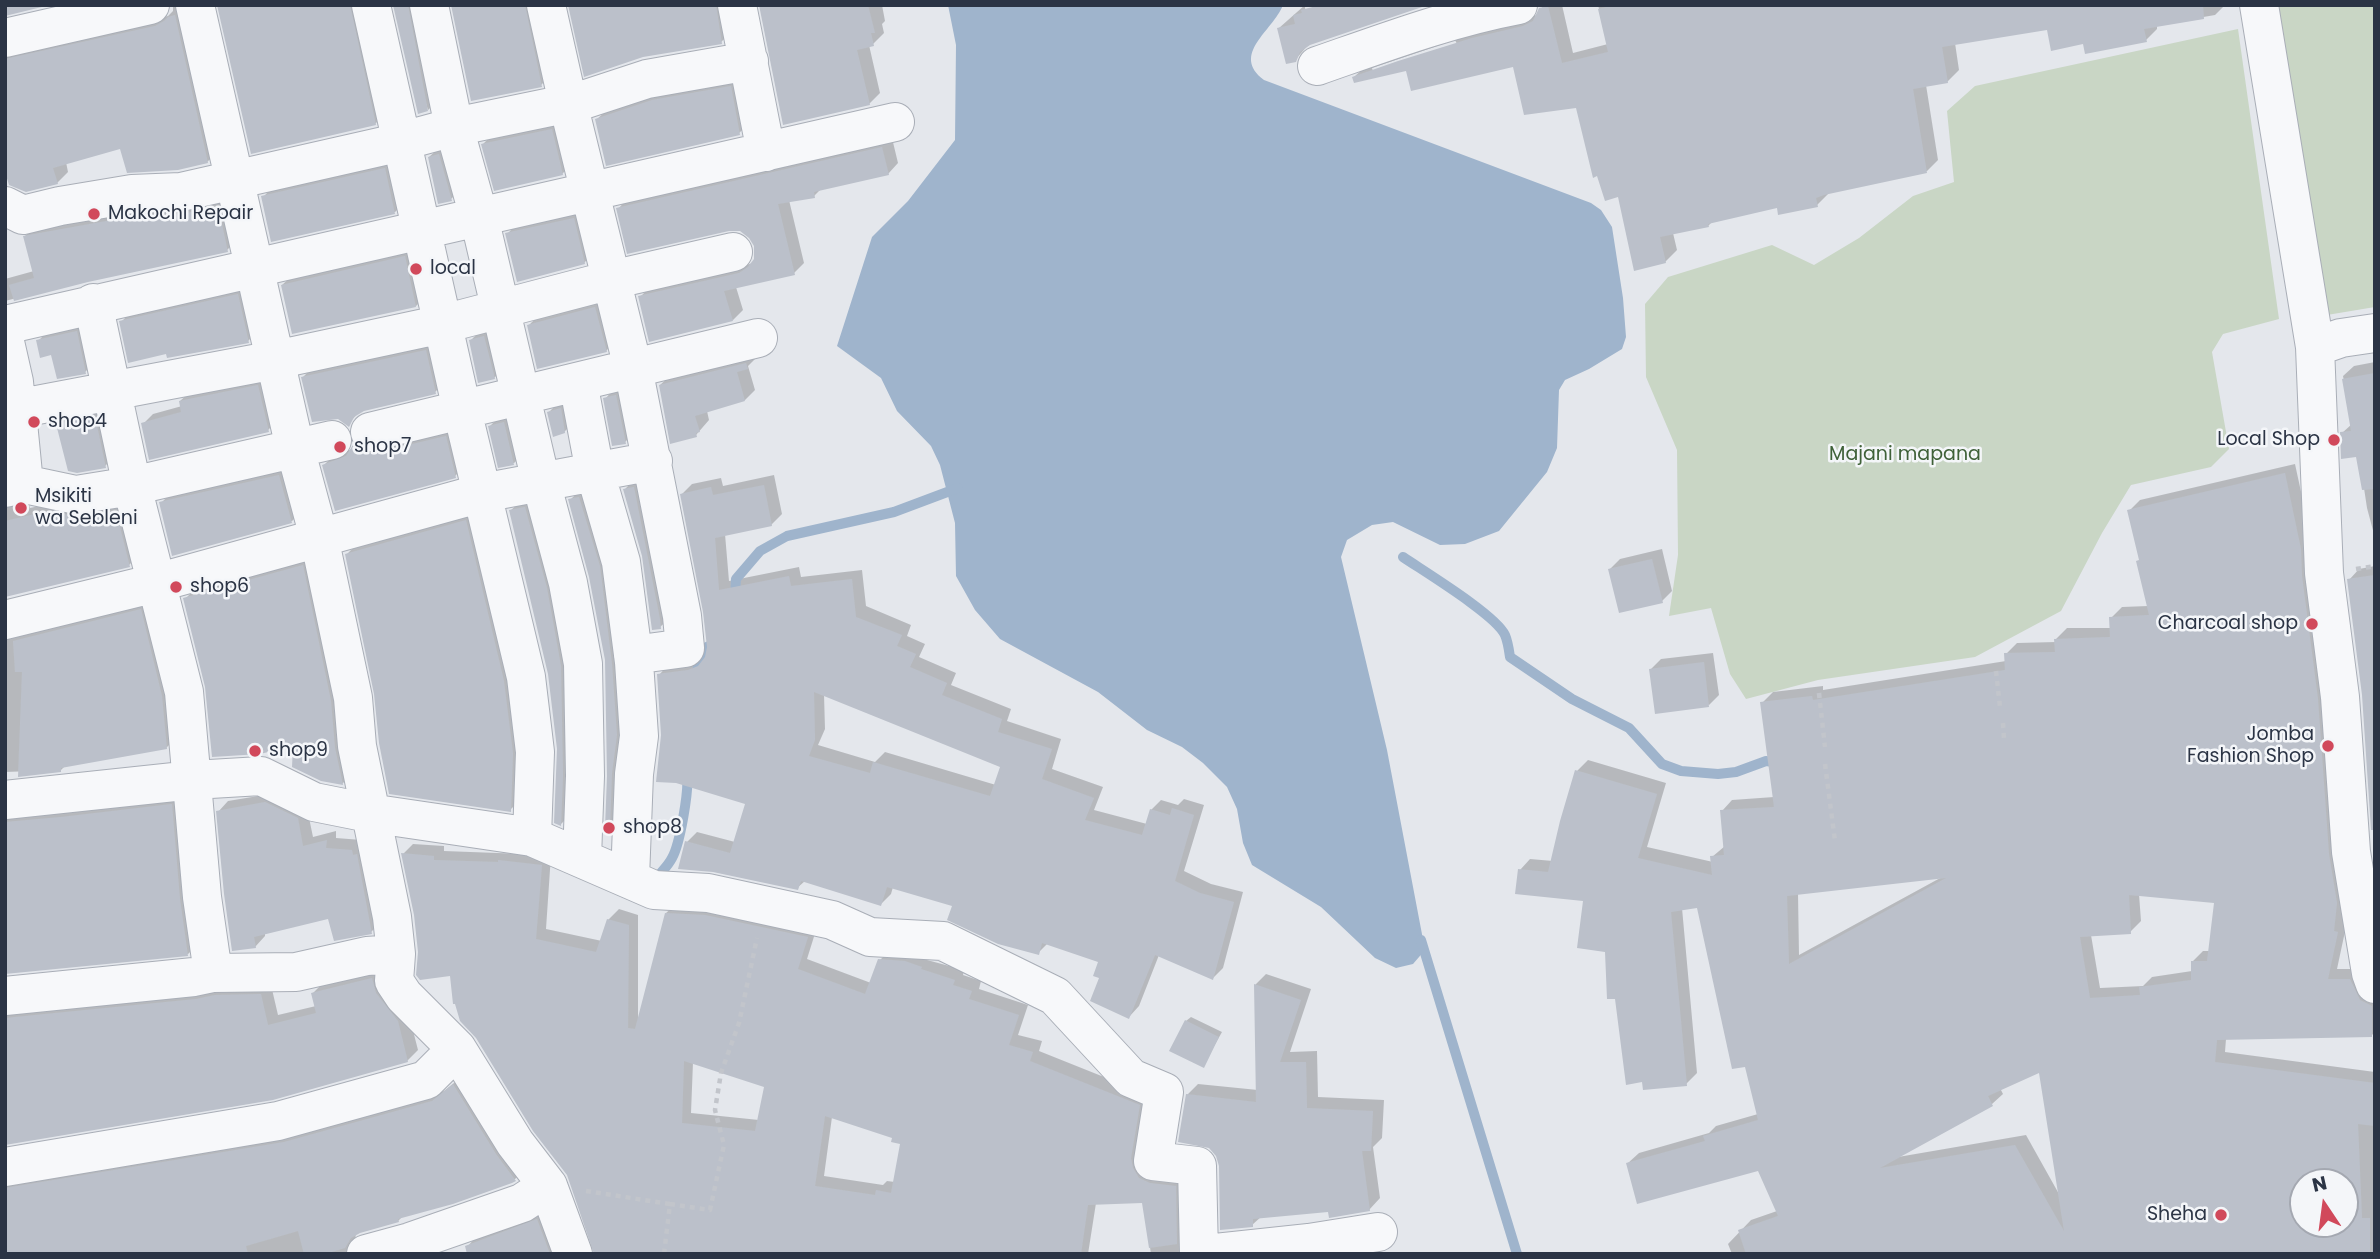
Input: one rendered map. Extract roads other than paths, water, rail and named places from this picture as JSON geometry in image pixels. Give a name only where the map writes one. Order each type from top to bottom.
[{"type":"street","points":[[5,38],[150,5]]},
{"type":"street","points":[[195,5],[295,448],[319,537],[353,698],[357,746],[392,917],[396,954],[394,981],[404,996],[457,1049],[516,1143],[548,1186],[573,1254]]},
{"type":"street","points":[[371,5],[462,410],[526,677],[535,752],[532,837]]},
{"type":"street","points":[[429,5],[454,127],[479,217],[541,482],[568,583],[583,664],[585,776],[582,858]]},
{"type":"street","points":[[546,5],[633,368],[682,615],[685,648],[633,655]]},
{"type":"street","points":[[737,5],[766,152]]},
{"type":"street","points":[[1317,66],[1413,33],[1518,5]]},
{"type":"street","points":[[2259,5],[2315,347],[2324,573],[2363,852],[2371,973],[2375,984]]},
{"type":"street","points":[[5,206],[23,215],[132,194],[181,192],[454,127],[568,103],[647,79],[749,61]]},
{"type":"street","points":[[5,325],[895,122]]},
{"type":"street","points":[[16,409],[275,360],[443,324],[611,280],[733,252]]},
{"type":"street","points":[[93,303],[132,486],[184,692],[202,897],[213,973]]},
{"type":"street","points":[[2315,347],[2341,338],[2375,333]]},
{"type":"street","points":[[370,432],[758,338]]},
{"type":"street","points":[[5,342],[14,382],[16,409],[14,486],[76,495],[132,486],[332,440]]},
{"type":"street","points":[[579,382],[595,472],[621,562],[633,655],[639,736],[634,775],[630,878]]},
{"type":"street","points":[[5,620],[156,583],[482,494],[653,461]]},
{"type":"street","points":[[5,800],[193,780],[261,776],[314,802],[369,813],[532,837],[654,890],[708,893],[832,920],[870,937],[943,941],[1055,996],[1130,1078],[1164,1092],[1153,1161],[1197,1166],[1199,1254]]},
{"type":"street","points":[[5,996],[213,973],[296,972],[367,957],[396,954]]},
{"type":"street","points":[[5,1167],[278,1121],[426,1080],[457,1049]]},
{"type":"street","points":[[366,1254],[410,1242],[522,1203],[548,1186]]},
{"type":"street","points":[[1206,1254],[1309,1243],[1378,1232]]},
{"type":"water","points":[[948,5],[1283,5],[1252,52],[1251,61],[1264,80],[1591,203],[1601,210],[1612,227],[1623,298],[1626,337],[1622,349],[1565,380],[1559,390],[1557,448],[1547,472],[1499,531],[1465,544],[1440,545],[1393,522],[1372,525],[1347,540],[1341,557],[1387,750],[1425,950],[1413,964],[1396,968],[1375,958],[1321,907],[1252,865],[1243,843],[1237,809],[1227,787],[1203,763],[1182,747],[1147,730],[1098,692],[1000,639],[975,610],[956,576],[955,523],[940,465],[931,446],[897,411],[881,378],[837,346],[872,237],[908,201],[955,140],[956,45]]},
{"type":"waterway","points":[[735,598],[736,579],[760,551],[787,536],[894,512],[958,488]]},
{"type":"waterway","points":[[1403,557],[1488,616],[1505,635],[1510,657],[1572,699],[1629,728],[1662,764],[1681,771],[1718,774],[1736,772],[1766,761],[1781,763]]},
{"type":"waterway","points":[[698,677],[703,649],[717,642]]},
{"type":"waterway","points":[[656,879],[675,851],[685,805],[687,776]]},
{"type":"waterway","points":[[1421,940],[1517,1254]]},
{"type":"place","name":"Makochi Repair","points":[[94,214]]},
{"type":"place","name":"local","points":[[416,269]]},
{"type":"place","name":"shop4","points":[[34,422]]},
{"type":"place","name":"Local Shop","points":[[2334,440]]},
{"type":"place","name":"shop7","points":[[340,447]]},
{"type":"place","name":"Msikiti wa Sebleni","points":[[21,508]]},
{"type":"place","name":"shop6","points":[[176,587]]},
{"type":"place","name":"Charcoal shop","points":[[2312,624]]},
{"type":"place","name":"Jomba Fashion Shop","points":[[2328,746]]},
{"type":"place","name":"shop9","points":[[255,751]]},
{"type":"place","name":"shop8","points":[[609,828]]},
{"type":"place","name":"Sheha","points":[[2221,1215]]},
{"type":"park label","name":"Majani mapana","points":[[1905,455]]}]
